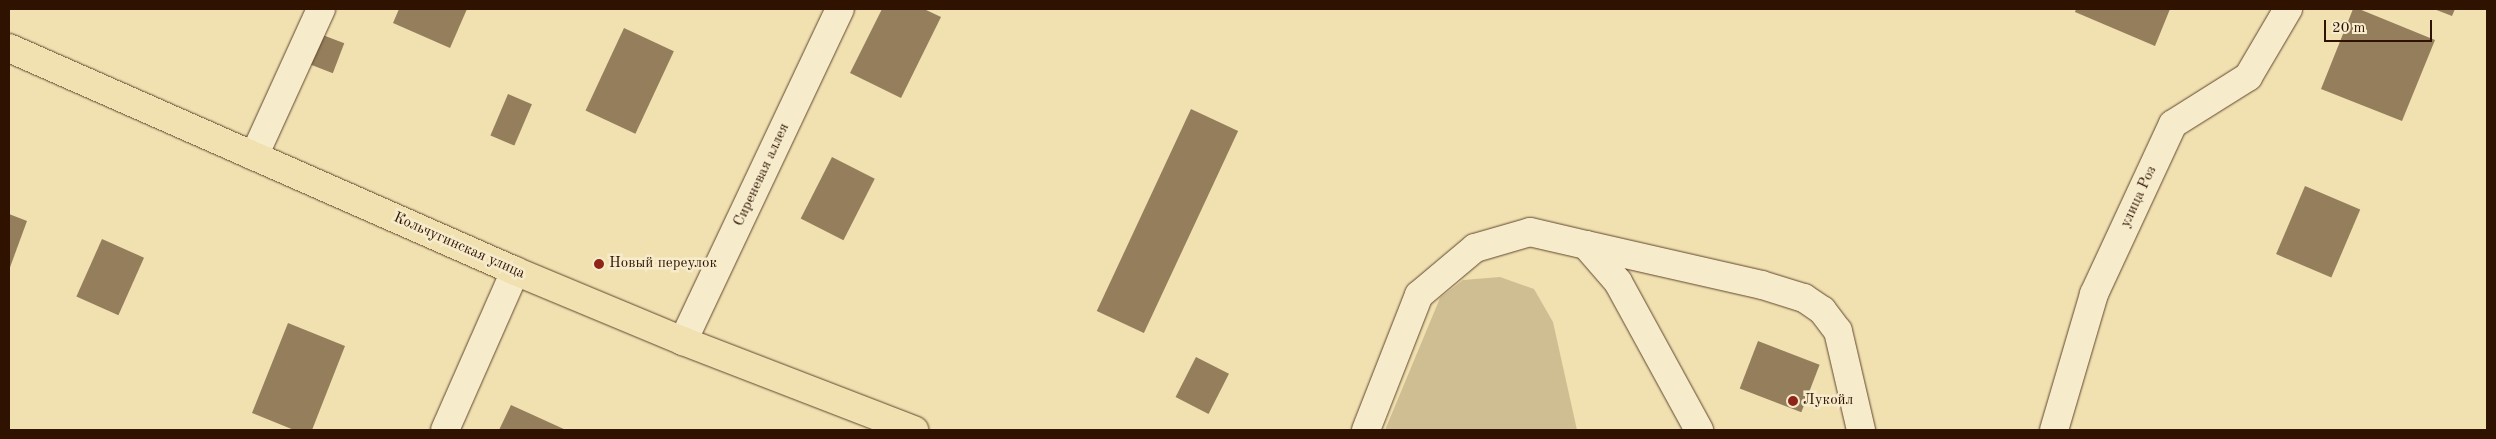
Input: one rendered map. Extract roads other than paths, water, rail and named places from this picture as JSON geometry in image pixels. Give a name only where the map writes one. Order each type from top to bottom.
[{"type":"main road","name":"Кольчугинская улица","points":[[9,48],[515,272],[683,341],[914,430]]},
{"type":"street","points":[[254,156],[321,9]]},
{"type":"street","name":"Сиреневая аллея","points":[[683,341],[840,9]]},
{"type":"street","name":"улица Роз","points":[[2054,430],[2094,294],[2173,124],[2248,77],[2288,9]]},
{"type":"street","points":[[1366,430],[1419,295],[1474,248],[1530,232],[1762,285],[1804,298],[1822,310],[1838,330],[1861,430]]},
{"type":"street","points":[[1586,245],[1618,282],[1699,430]]},
{"type":"street","points":[[445,430],[515,272]]},
{"type":"place","name":"Новый переулок","points":[[599,264]]},
{"type":"place","name":"Лукойл","points":[[1793,401]]}]
